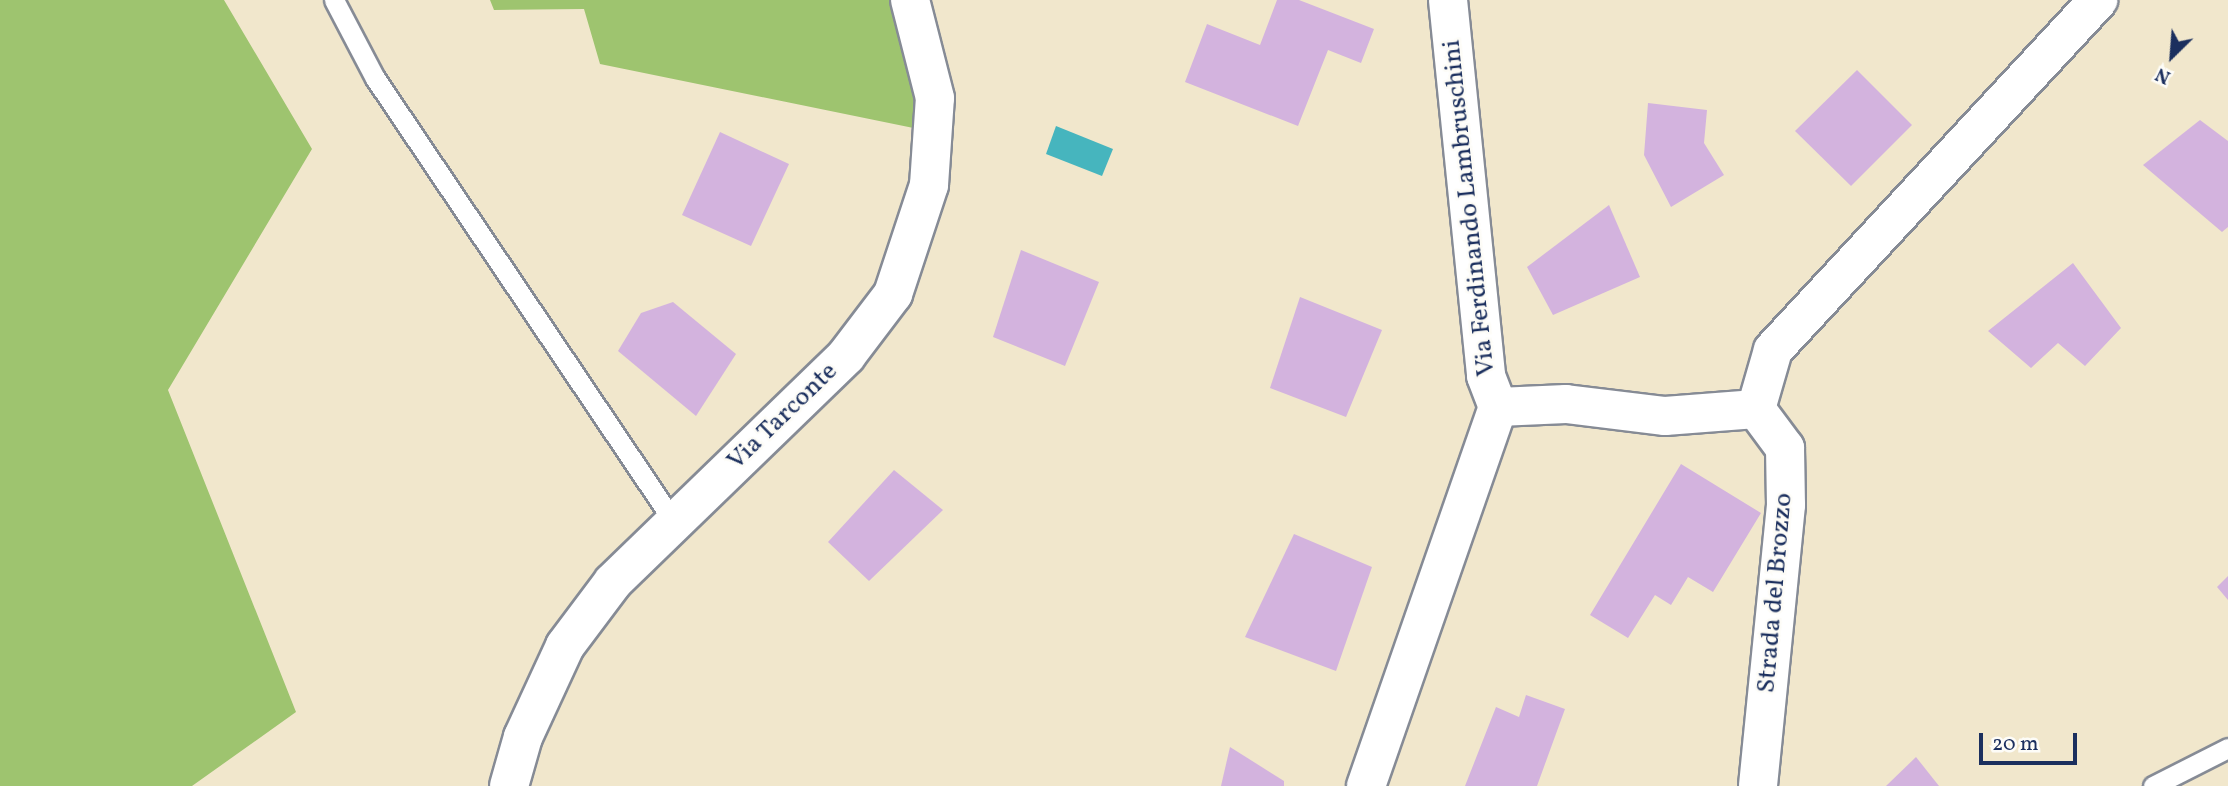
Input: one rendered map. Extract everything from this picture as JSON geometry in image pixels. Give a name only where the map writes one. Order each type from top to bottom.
[{"type":"street","name":"Via Tarconte","points":[[509,786],[523,737],[565,646],[613,582],[846,356],[893,293],[929,185],[935,98],[910,0]]},
{"type":"street","name":"Via Ferdinando Lambruschini","points":[[1448,0],[1486,376],[1498,407],[1566,404],[1665,415],[1756,409]]},
{"type":"street","points":[[1756,409],[1773,350],[2098,0]]},
{"type":"street","points":[[1366,786],[1498,407]]},
{"type":"street","name":"Strada del Brozzo","points":[[1756,409],[1785,447],[1786,505],[1758,786]]},
{"type":"lane","points":[[334,0],[375,78],[674,522]]},
{"type":"lane","points":[[2153,786],[2228,748]]},
{"type":"green space","points":[[0,0],[224,0],[312,149],[168,390],[296,712],[192,786],[0,786]]},
{"type":"green space","points":[[490,0],[910,0],[933,132],[600,64],[584,9],[494,10]]},
{"type":"water","points":[[1056,126],[1113,149],[1102,176],[1046,154]]},
{"type":"building","points":[[1277,0],[1299,0],[1374,29],[1361,63],[1328,50],[1298,126],[1185,82],[1207,24],[1260,45]]},
{"type":"building","points":[[1857,70],[1912,125],[1851,186],[1795,131]]},
{"type":"building","points":[[1648,103],[1707,110],[1704,143],[1724,175],[1671,207],[1644,155]]},
{"type":"building","points":[[2200,120],[2228,141],[2228,227],[2222,232],[2143,165]]},
{"type":"building","points":[[720,132],[789,164],[751,246],[682,215]]},
{"type":"building","points":[[1609,205],[1640,277],[1553,315],[1527,267]]},
{"type":"building","points":[[1021,250],[1099,282],[1065,366],[993,337]]},
{"type":"building","points":[[2073,263],[2121,328],[2085,366],[2058,343],[2031,368],[1988,331]]},
{"type":"building","points":[[1300,297],[1382,330],[1346,417],[1270,388]]},
{"type":"building","points":[[673,302],[736,354],[696,416],[618,351],[641,313]]},
{"type":"building","points":[[1681,464],[1761,513],[1713,592],[1688,577],[1671,605],[1655,595],[1628,638],[1590,615]]},
{"type":"building","points":[[894,470],[943,510],[869,581],[828,542]]},
{"type":"building","points":[[1294,534],[1372,567],[1336,671],[1245,637]]},
{"type":"building","points":[[2228,576],[2228,600],[2217,587]]},
{"type":"building","points":[[1526,695],[1565,709],[1537,786],[1465,786],[1496,707],[1519,717]]},
{"type":"building","points":[[1230,747],[1284,781],[1284,786],[1221,786]]},
{"type":"building","points":[[1916,757],[1939,786],[1886,786]]}]
